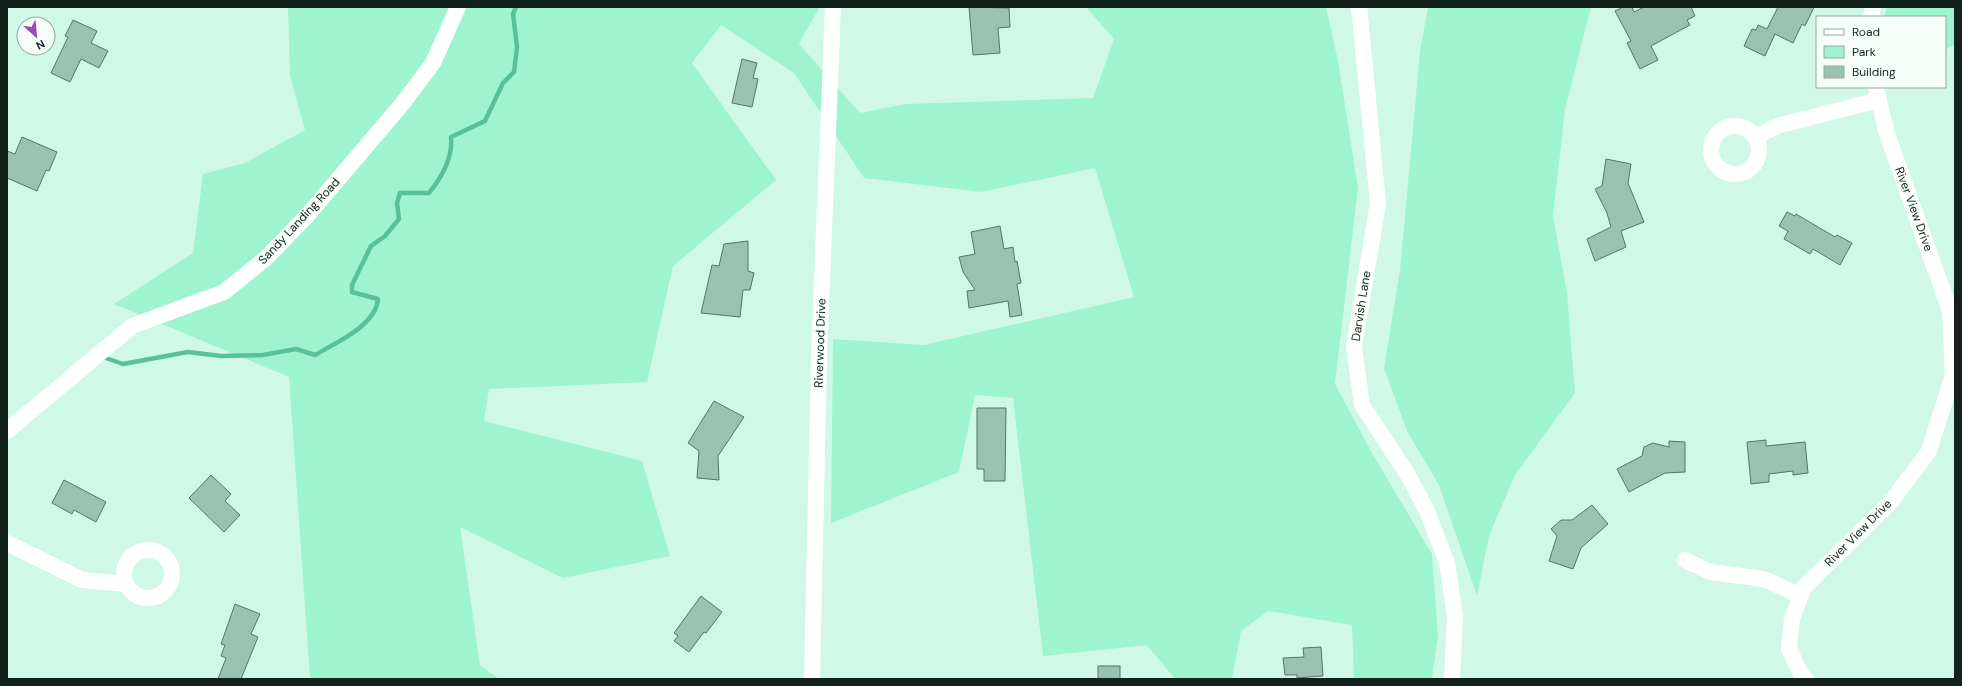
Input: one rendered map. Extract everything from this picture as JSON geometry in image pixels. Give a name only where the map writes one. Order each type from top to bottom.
[{"type":"street","name":"Sandy Landing Road","points":[[7,431],[132,326],[224,292],[265,259],[306,217],[403,104],[433,63],[458,7]]},
{"type":"street","name":"Riverwood Drive","points":[[812,679],[820,356],[833,7]]},
{"type":"street","name":"Darvish Lane","points":[[1359,7],[1378,202],[1354,347],[1362,405],[1408,475],[1427,511],[1447,563],[1456,616],[1452,679]]},
{"type":"street","points":[[1756,137],[1777,126],[1878,94]]},
{"type":"street","name":"River View Drive","points":[[1806,679],[1802,676],[1789,649],[1792,619],[1804,587],[1889,504],[1929,451],[1953,375],[1950,311],[1886,131],[1878,94]]},
{"type":"street","points":[[7,543],[82,580],[126,584]]},
{"type":"street","points":[[1685,560],[1710,572],[1764,579],[1801,596]]},
{"type":"green space","points":[[288,7],[822,7],[819,8],[799,44],[860,113],[905,104],[1093,98],[1114,39],[1086,7],[1326,7],[1338,61],[1358,188],[1335,384],[1372,453],[1432,554],[1438,635],[1432,679],[1354,679],[1352,625],[1268,611],[1241,631],[1232,679],[1175,679],[1147,645],[1043,656],[1013,398],[975,395],[959,472],[831,523],[833,339],[924,345],[1134,297],[1095,168],[981,192],[864,178],[794,73],[721,25],[692,63],[776,180],[673,266],[647,382],[489,389],[484,421],[642,461],[670,556],[563,578],[460,527],[480,665],[499,679],[310,679],[289,377],[114,304],[193,253],[203,174],[245,163],[305,130],[290,76]]},
{"type":"green space","points":[[1428,7],[1591,7],[1565,110],[1553,216],[1567,293],[1575,393],[1515,475],[1489,536],[1477,596],[1439,485],[1407,431],[1384,368],[1400,270],[1420,51]]},
{"type":"green space","points":[[1887,7],[1955,7],[1955,44],[1946,49],[1946,16],[1884,16]]},
{"type":"building","points":[[969,7],[1009,8],[1010,27],[998,28],[1000,53],[973,55]]},
{"type":"building","points":[[1623,7],[1632,7],[1634,12],[1644,7],[1691,7],[1695,16],[1687,20],[1690,25],[1651,46],[1658,60],[1640,69],[1627,43],[1631,41],[1615,11]]},
{"type":"building","points":[[1778,7],[1814,7],[1805,26],[1802,24],[1793,43],[1775,34],[1765,56],[1744,46],[1752,29],[1756,30],[1758,25],[1767,29]]},
{"type":"building","points":[[73,20],[97,31],[91,43],[108,51],[99,68],[81,59],[70,82],[51,73],[68,37],[65,36]]},
{"type":"building","points":[[742,59],[757,63],[753,78],[758,79],[752,107],[732,103]]},
{"type":"building","points":[[22,137],[57,152],[49,171],[46,170],[37,191],[7,178],[7,151],[15,154]]},
{"type":"building","points":[[1606,159],[1631,164],[1628,183],[1644,222],[1621,231],[1626,247],[1595,261],[1587,239],[1611,227],[1607,213],[1595,189],[1602,186]]},
{"type":"building","points":[[1787,212],[1795,216],[1796,214],[1835,237],[1837,235],[1852,243],[1840,265],[1813,249],[1810,254],[1784,239],[1788,231],[1779,226]]},
{"type":"building","points":[[1000,226],[1004,249],[1013,247],[1015,262],[1017,261],[1021,283],[1017,284],[1022,315],[1010,317],[1008,301],[969,308],[967,291],[975,290],[963,272],[959,257],[975,254],[971,232]]},
{"type":"building","points":[[748,241],[748,271],[754,273],[750,290],[743,290],[740,317],[701,313],[712,265],[719,266],[724,244]]},
{"type":"building","points":[[714,401],[744,417],[718,456],[719,480],[697,478],[699,451],[688,443]]},
{"type":"building","points":[[977,408],[1006,408],[1005,481],[984,481],[984,469],[977,469]]},
{"type":"building","points":[[1766,440],[1766,446],[1805,442],[1808,473],[1793,475],[1793,471],[1769,474],[1769,482],[1751,484],[1747,442]]},
{"type":"building","points":[[1669,441],[1685,442],[1685,472],[1665,473],[1629,492],[1617,469],[1642,456],[1644,447],[1653,443],[1669,447]]},
{"type":"building","points":[[211,475],[231,494],[225,501],[240,515],[224,532],[189,498]]},
{"type":"building","points":[[64,480],[106,502],[96,522],[74,510],[72,514],[52,503]]},
{"type":"building","points":[[1592,505],[1608,524],[1581,548],[1573,569],[1549,561],[1557,536],[1551,529],[1561,520],[1572,520]]},
{"type":"building","points":[[701,596],[722,612],[689,652],[674,641],[678,636],[674,633]]},
{"type":"building","points":[[235,604],[260,614],[251,634],[258,637],[241,679],[218,679],[226,658],[221,656],[225,645],[221,644]]},
{"type":"building","points":[[1321,647],[1323,676],[1297,678],[1297,675],[1285,675],[1283,658],[1304,657],[1303,648]]},
{"type":"building","points":[[1098,666],[1120,666],[1120,679],[1098,679]]},
{"type":"waterway","points":[[103,357],[123,364],[188,352],[221,356],[263,355],[296,349],[315,355],[353,333],[370,317],[376,309],[378,299],[352,292],[352,285],[371,246],[385,236],[399,219],[397,203],[400,193],[429,193],[446,167],[450,152],[451,137],[485,121],[503,83],[514,72],[517,47],[513,14],[516,7]]}]
